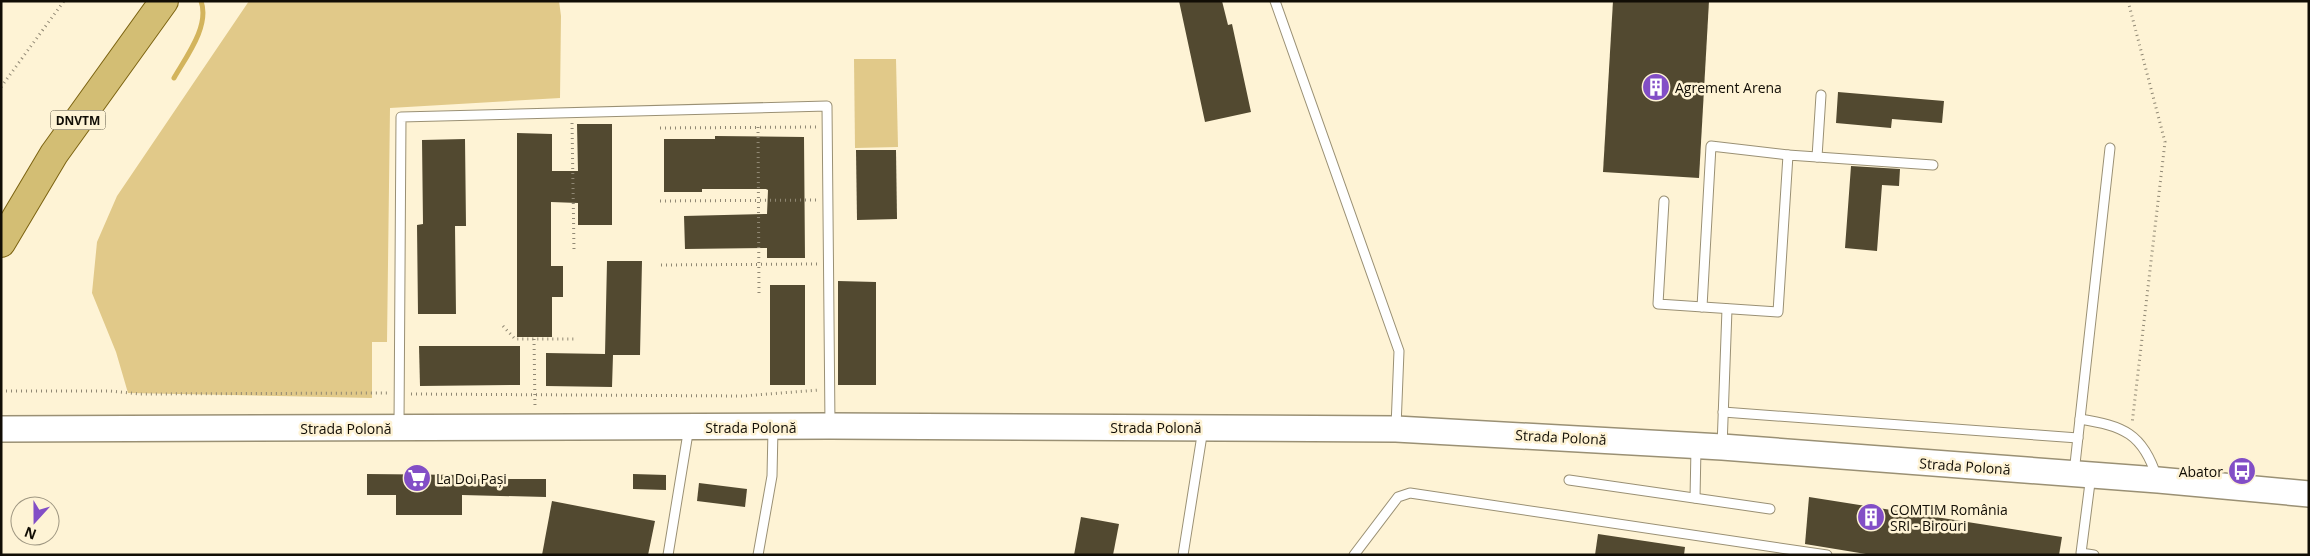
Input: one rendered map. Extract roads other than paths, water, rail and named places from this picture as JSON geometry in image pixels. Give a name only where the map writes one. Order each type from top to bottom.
[{"type":"main road","name":"DNVTM","points":[[1,243],[54,154],[164,1]]},
{"type":"main road","name":"Strada Polonă","points":[[1,429],[773,426],[1396,429],[1696,445],[2158,480],[2309,494]]},
{"type":"lane","points":[[1276,1],[1399,351],[1396,429]]},
{"type":"lane","points":[[1817,156],[1820,95]]},
{"type":"lane","points":[[399,428],[401,117],[827,106],[830,426]]},
{"type":"lane","points":[[1702,307],[1711,146],[1788,155],[1933,165]]},
{"type":"lane","points":[[2094,555],[2081,553],[2083,475],[2078,438],[2110,148]]},
{"type":"lane","points":[[1664,201],[1658,304],[1778,312],[1788,155]]},
{"type":"lane","points":[[1722,447],[1726,309]]},
{"type":"lane","points":[[1723,412],[2078,438]]},
{"type":"lane","points":[[2080,420],[2108,424],[2131,434],[2150,456],[2158,480]]},
{"type":"lane","points":[[758,555],[772,476],[773,426]]},
{"type":"lane","points":[[668,555],[689,427]]},
{"type":"lane","points":[[1184,555],[1203,427]]},
{"type":"lane","points":[[1695,498],[1696,445]]},
{"type":"lane","points":[[1569,480],[1770,509]]},
{"type":"lane","points":[[1354,555],[1398,497],[1410,493],[1828,555]]},
{"type":"waterway","points":[[174,78],[200,31],[203,11],[201,1]]},
{"type":"place","name":"Agrement Arena","points":[[1656,87]]},
{"type":"place","name":"Abator","points":[[2242,471]]},
{"type":"place","name":"La Doi Pași","points":[[417,478]]},
{"type":"place","name":"COMTIM România SRI - Birouri","points":[[1871,517]]}]
